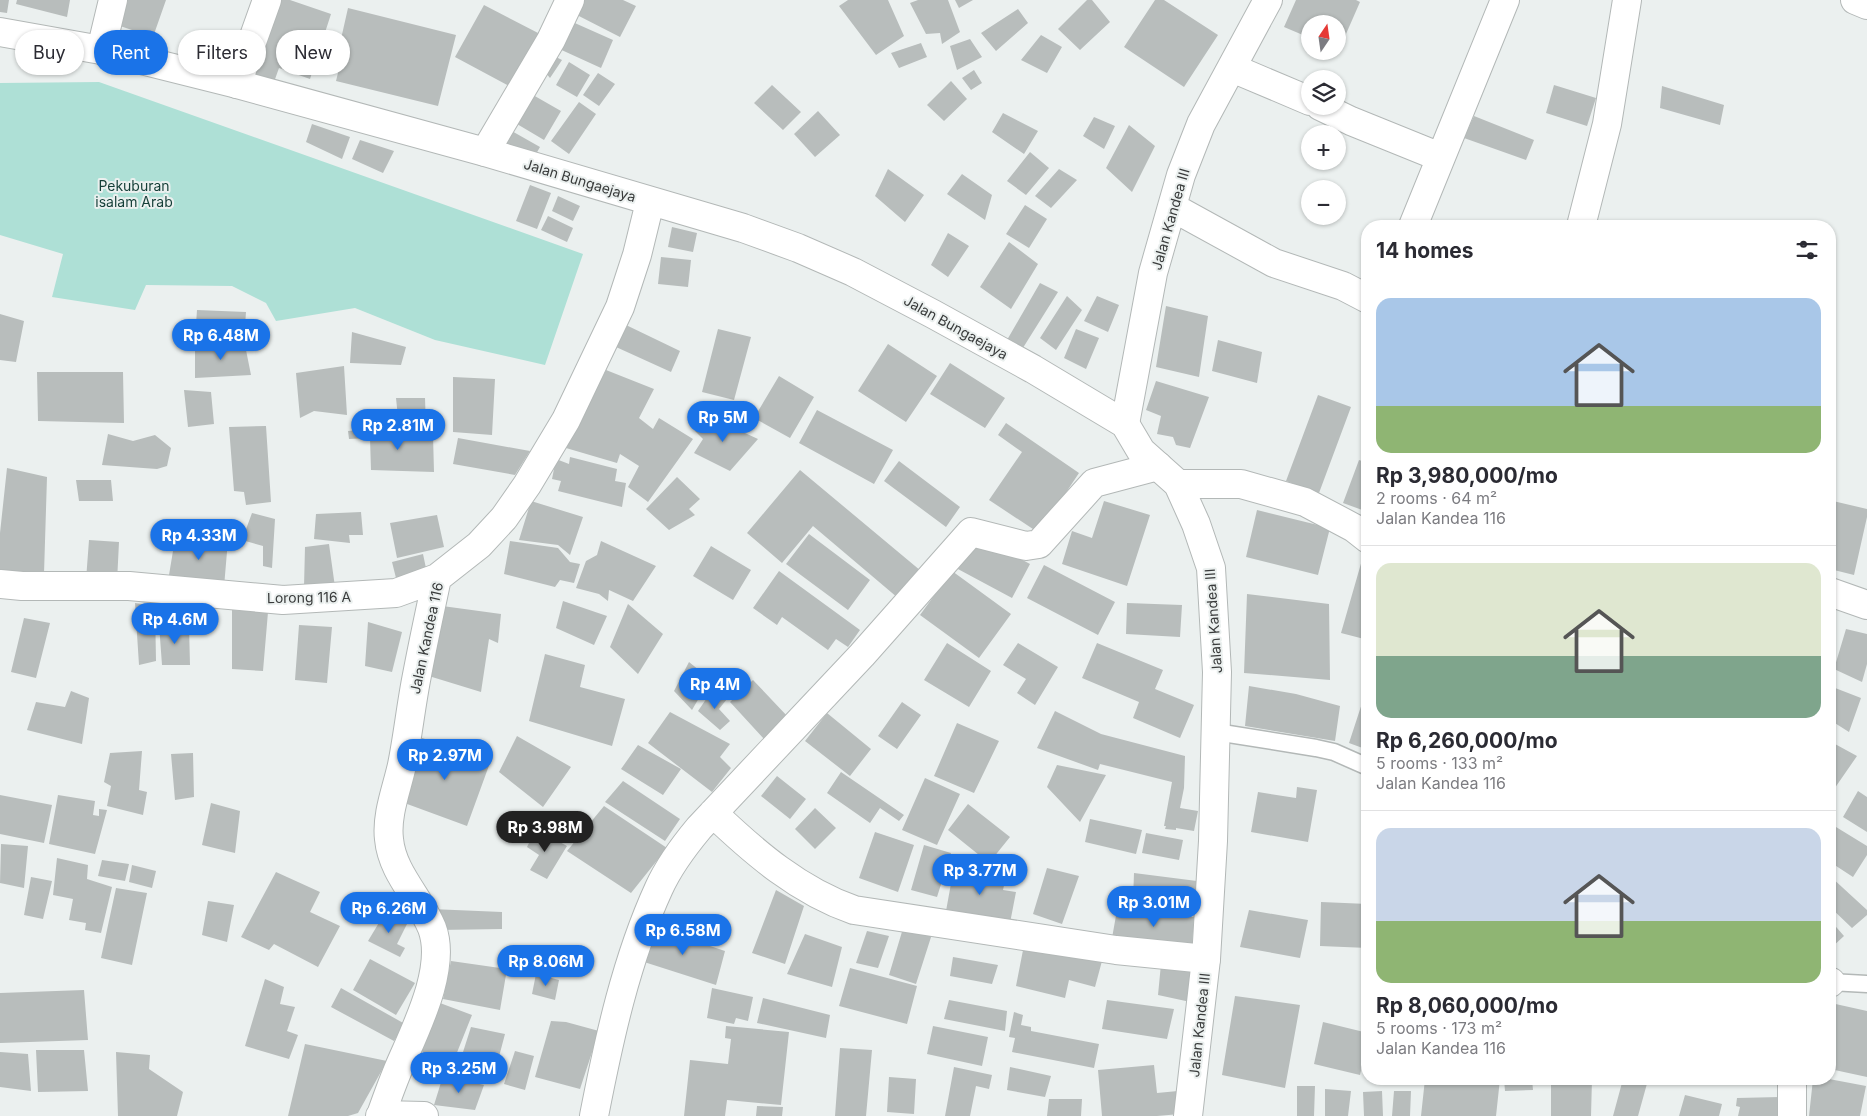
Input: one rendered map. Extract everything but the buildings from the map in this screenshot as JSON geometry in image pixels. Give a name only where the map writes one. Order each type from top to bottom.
[{"type":"street","points":[[106,30],[113,0]]},
{"type":"street","points":[[237,84],[267,0]]},
{"type":"street","points":[[485,152],[551,40],[570,0]]},
{"type":"street","name":"Jalan Kandea III","points":[[1188,1116],[1206,959],[1214,841],[1216,626],[1211,568],[1196,524],[1178,484],[1141,451],[1124,424],[1153,273],[1181,175],[1201,124],[1268,0]]},
{"type":"street","points":[[1415,220],[1505,0]]},
{"type":"street","points":[[1583,220],[1607,124],[1627,0]]},
{"type":"street","points":[[1855,0],[1867,5]]},
{"type":"street","name":"Jalan Bungaejaya","points":[[0,32],[94,49]]},
{"type":"street","name":"Jalan Bungaejaya","points":[[168,67],[485,152],[743,228],[798,248],[853,272],[933,314],[1016,360],[1124,424]]},
{"type":"street","points":[[1232,68],[1301,97]]},
{"type":"street","points":[[1339,115],[1440,157]]},
{"type":"street","name":"Jalan Kandea 116","points":[[381,1115],[392,1082],[418,1026],[428,998],[435,968],[435,945],[432,928],[396,865],[389,840],[390,821],[437,578],[479,545],[504,518],[527,485],[566,420],[620,307],[637,255],[650,202]]},
{"type":"street","points":[[1172,207],[1274,263],[1343,286],[1361,295]]},
{"type":"street","points":[[594,1116],[612,1029],[643,929],[659,887],[681,850],[713,813],[862,655],[971,532],[1026,546],[1039,544],[1094,483],[1158,466]]},
{"type":"street","points":[[1178,484],[1241,484],[1305,502],[1361,534]]},
{"type":"street","name":"Lorong 116 A","points":[[0,584],[22,586],[129,586],[283,600],[396,593],[437,578]]},
{"type":"street","points":[[1836,594],[1867,605]]},
{"type":"street","points":[[713,813],[746,845],[800,886],[854,910],[1080,945],[1206,959]]},
{"type":"street","points":[[1792,1085],[1792,1116]]},
{"type":"street","points":[[381,1115],[424,1116]]},
{"type":"lane","points":[[1216,732],[1325,750],[1361,764]]},
{"type":"lane","points":[[1836,983],[1867,984]]},
{"type":"green space","name":"Pekuburan isalam Arab","points":[[99,82],[583,254],[545,365],[435,340],[355,308],[276,321],[266,303],[232,286],[146,285],[135,310],[52,297],[63,254],[0,235],[0,83]]}]
